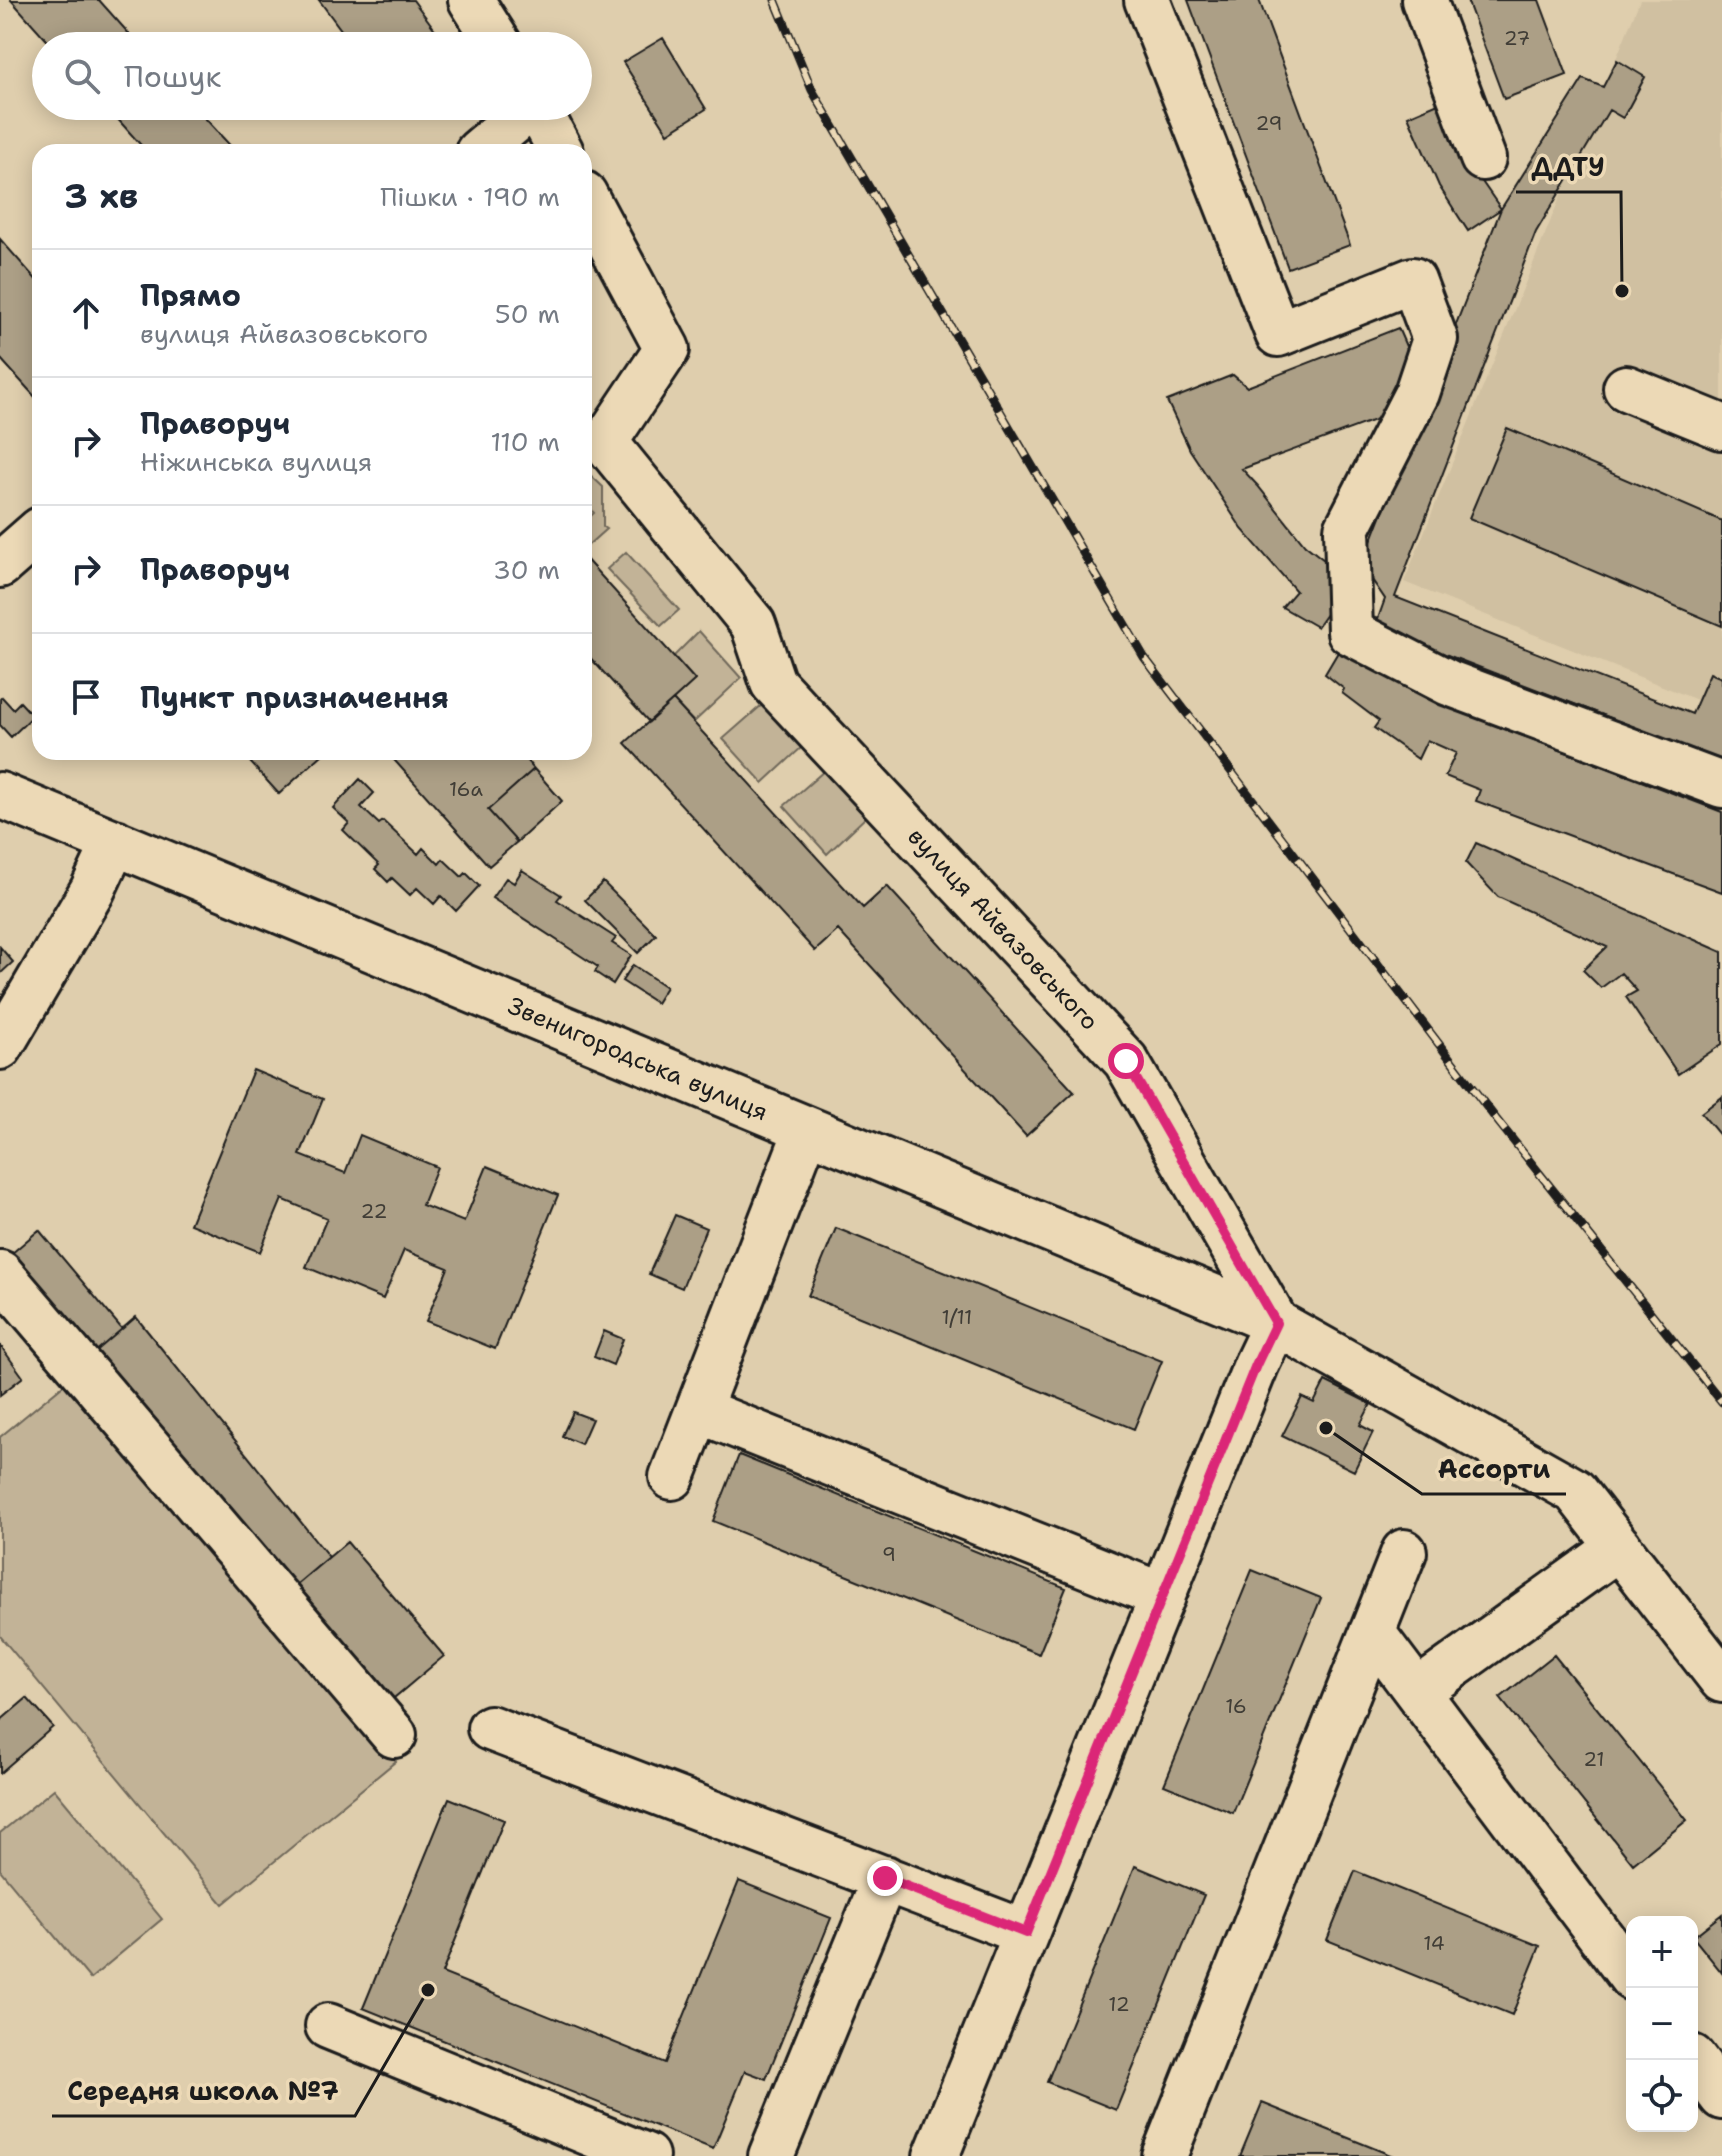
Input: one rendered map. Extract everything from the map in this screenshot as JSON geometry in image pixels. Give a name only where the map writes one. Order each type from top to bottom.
[{"type":"street","points":[[471,0],[491,32]]},
{"type":"street","points":[[1147,0],[1278,334],[1413,280],[1435,339],[1417,393],[1347,529],[1350,632],[1449,683],[1722,785]]},
{"type":"street","points":[[1424,0],[1483,158]]},
{"type":"street","points":[[488,144],[517,120]]},
{"type":"street","points":[[542,120],[556,144]]},
{"type":"street","name":"вулиця Айвазовського","points":[[592,209],[667,349],[605,442],[753,624],[773,683],[1126,1061],[1276,1323]]},
{"type":"street","points":[[1626,388],[1722,427]]},
{"type":"street","points":[[0,565],[32,537]]},
{"type":"street","name":"Звенигородська вулиця","points":[[0,795],[1276,1323]]},
{"type":"street","points":[[0,1047],[92,891],[115,842]]},
{"type":"street","points":[[672,1477],[807,1129]]},
{"type":"street","points":[[7,1294],[394,1735]]},
{"type":"street","points":[[936,2156],[1256,1365],[1276,1323],[1575,1491],[1722,1680]]},
{"type":"street","points":[[698,1410],[1163,1596]]},
{"type":"street","points":[[1417,1692],[1619,1547]]},
{"type":"street","points":[[1164,2156],[1404,1552]]},
{"type":"street","points":[[1372,1632],[1626,1970]]},
{"type":"street","points":[[490,1728],[1026,1933]]},
{"type":"street","points":[[771,2156],[885,1878]]},
{"type":"street","points":[[328,2026],[646,2156]]},
{"type":"street","points":[[1694,2060],[1722,2097]]},
{"type":"shaded area","points":[[1640,0],[1722,0],[1722,710],[1404,582]]},
{"type":"shaded area","points":[[592,477],[603,487],[603,527],[606,529],[592,542]]},
{"type":"shaded area","points":[[626,552],[679,610],[661,626],[607,569]]},
{"type":"shaded area","points":[[699,631],[741,678],[694,722],[673,700],[695,680],[674,656]]},
{"type":"shaded area","points":[[763,704],[802,747],[763,783],[723,739]]},
{"type":"shaded area","points":[[824,771],[866,817],[827,854],[784,806]]},
{"type":"shaded area","points":[[74,1376],[396,1761],[223,1904],[0,1636],[0,1437]]},
{"type":"shaded area","points":[[54,1789],[162,1919],[90,1979],[0,1870],[0,1833]]},
{"type":"building","points":[[11,0],[99,0],[128,32],[40,32]]},
{"type":"building","points":[[319,0],[413,0],[437,32],[343,32]]},
{"type":"building","points":[[1188,0],[1259,0],[1350,245],[1288,268]]},
{"type":"building","points":[[1467,0],[1539,0],[1567,75],[1504,99]]},
{"type":"building","points":[[663,38],[706,109],[668,133],[623,62]]},
{"type":"building","points":[[1617,60],[1645,77],[1623,118],[1609,110],[1536,232],[1395,597],[1692,714],[1710,673],[1722,678],[1722,761],[1375,627],[1385,599],[1362,565],[1501,209],[1583,79],[1603,87]]},
{"type":"building","points":[[1445,100],[1476,173],[1501,209],[1468,231],[1439,186],[1408,116]]},
{"type":"building","points":[[118,120],[207,120],[229,144],[140,144]]},
{"type":"building","points":[[0,239],[32,275],[32,393],[0,358]]},
{"type":"building","points":[[1398,328],[1415,367],[1388,415],[1242,469],[1305,545],[1338,571],[1342,591],[1317,627],[1282,607],[1296,591],[1242,529],[1190,450],[1167,401],[1233,375],[1247,387]]},
{"type":"building","points":[[1507,428],[1722,521],[1722,626],[1469,518]]},
{"type":"building","points":[[592,566],[695,680],[649,722],[592,660]]},
{"type":"building","points":[[1344,642],[1440,704],[1722,812],[1722,892],[1476,801],[1480,790],[1445,776],[1456,753],[1427,740],[1418,759],[1374,728],[1379,721],[1342,693],[1344,689],[1325,674]]},
{"type":"building","points":[[2,697],[13,709],[20,702],[32,715],[11,737],[0,725]]},
{"type":"building","points":[[673,700],[863,908],[887,886],[1074,1092],[1026,1136],[838,930],[815,951],[625,743]]},
{"type":"building","points":[[248,760],[316,760],[279,794]]},
{"type":"building","points":[[394,760],[526,760],[534,769],[488,810],[517,842],[489,866]]},
{"type":"building","points":[[534,769],[562,801],[517,842],[488,810]]},
{"type":"building","points":[[360,779],[374,793],[361,807],[379,824],[383,821],[418,854],[423,848],[439,864],[443,859],[462,877],[466,873],[479,886],[456,911],[441,896],[434,904],[417,888],[410,895],[392,878],[388,882],[375,869],[379,865],[343,830],[349,823],[333,808]]},
{"type":"building","points":[[1476,843],[1722,952],[1722,1044],[1678,1074],[1626,997],[1637,991],[1621,973],[1601,988],[1583,970],[1607,947],[1498,897],[1466,863]]},
{"type":"building","points":[[522,870],[561,895],[557,900],[616,938],[612,943],[631,955],[613,984],[595,972],[598,967],[492,898],[506,878],[514,883]]},
{"type":"building","points":[[603,882],[656,935],[638,953],[585,900]]},
{"type":"building","points":[[0,947],[13,962],[0,974]]},
{"type":"building","points":[[633,965],[666,987],[656,1003],[622,981]]},
{"type":"building","points":[[253,1070],[323,1099],[300,1155],[345,1173],[360,1135],[437,1167],[422,1205],[464,1222],[487,1166],[558,1195],[495,1349],[426,1321],[448,1268],[404,1250],[383,1299],[306,1267],[327,1218],[282,1199],[260,1252],[190,1224]]},
{"type":"building","points":[[1722,1097],[1722,1138],[1701,1113]]},
{"type":"building","points":[[675,1215],[706,1228],[682,1288],[649,1274]]},
{"type":"building","points":[[836,1228],[1162,1361],[1134,1429],[808,1296]]},
{"type":"building","points":[[39,1230],[122,1329],[94,1353],[4,1260]]},
{"type":"building","points":[[136,1317],[329,1557],[291,1589],[94,1353]]},
{"type":"building","points":[[604,1331],[623,1339],[613,1365],[594,1357]]},
{"type":"building","points":[[0,1345],[23,1377],[0,1395]]},
{"type":"building","points":[[1325,1381],[1371,1404],[1360,1425],[1373,1432],[1354,1471],[1282,1436],[1302,1397],[1314,1403]]},
{"type":"building","points":[[573,1412],[592,1419],[581,1444],[562,1436]]},
{"type":"building","points":[[739,1455],[1066,1588],[1039,1654],[713,1521]]},
{"type":"building","points":[[347,1542],[444,1656],[388,1703],[291,1589]]},
{"type":"building","points":[[1252,1570],[1321,1598],[1233,1813],[1164,1785]]},
{"type":"building","points":[[1554,1655],[1687,1820],[1633,1864],[1500,1698]]},
{"type":"building","points":[[27,1698],[53,1727],[0,1773],[0,1721]]},
{"type":"building","points":[[449,1798],[504,1820],[442,1973],[665,2063],[739,1881],[831,1918],[766,2079],[745,2071],[713,2149],[363,2008]]},
{"type":"building","points":[[1135,1866],[1204,1895],[1116,2110],[1047,2082]]},
{"type":"building","points":[[1355,1871],[1540,1946],[1512,2015],[1327,1940]]},
{"type":"building","points":[[1722,1914],[1722,1973],[1698,1943],[1698,1933]]},
{"type":"building","points":[[1262,2103],[1393,2156],[1240,2156]]},
{"type":"railway","points":[[775,0],[812,90],[1144,657],[1496,1119],[1722,1402]]},
{"type":"place","name":"ДДТУ","points":[[1622,291]]},
{"type":"place","name":"Ассорти","points":[[1326,1428]]},
{"type":"place","name":"Середня школа №7","points":[[428,1990]]},
{"type":"route","points":[[885,1878],[1026,1933],[1256,1365],[1276,1323],[1126,1061]]}]
